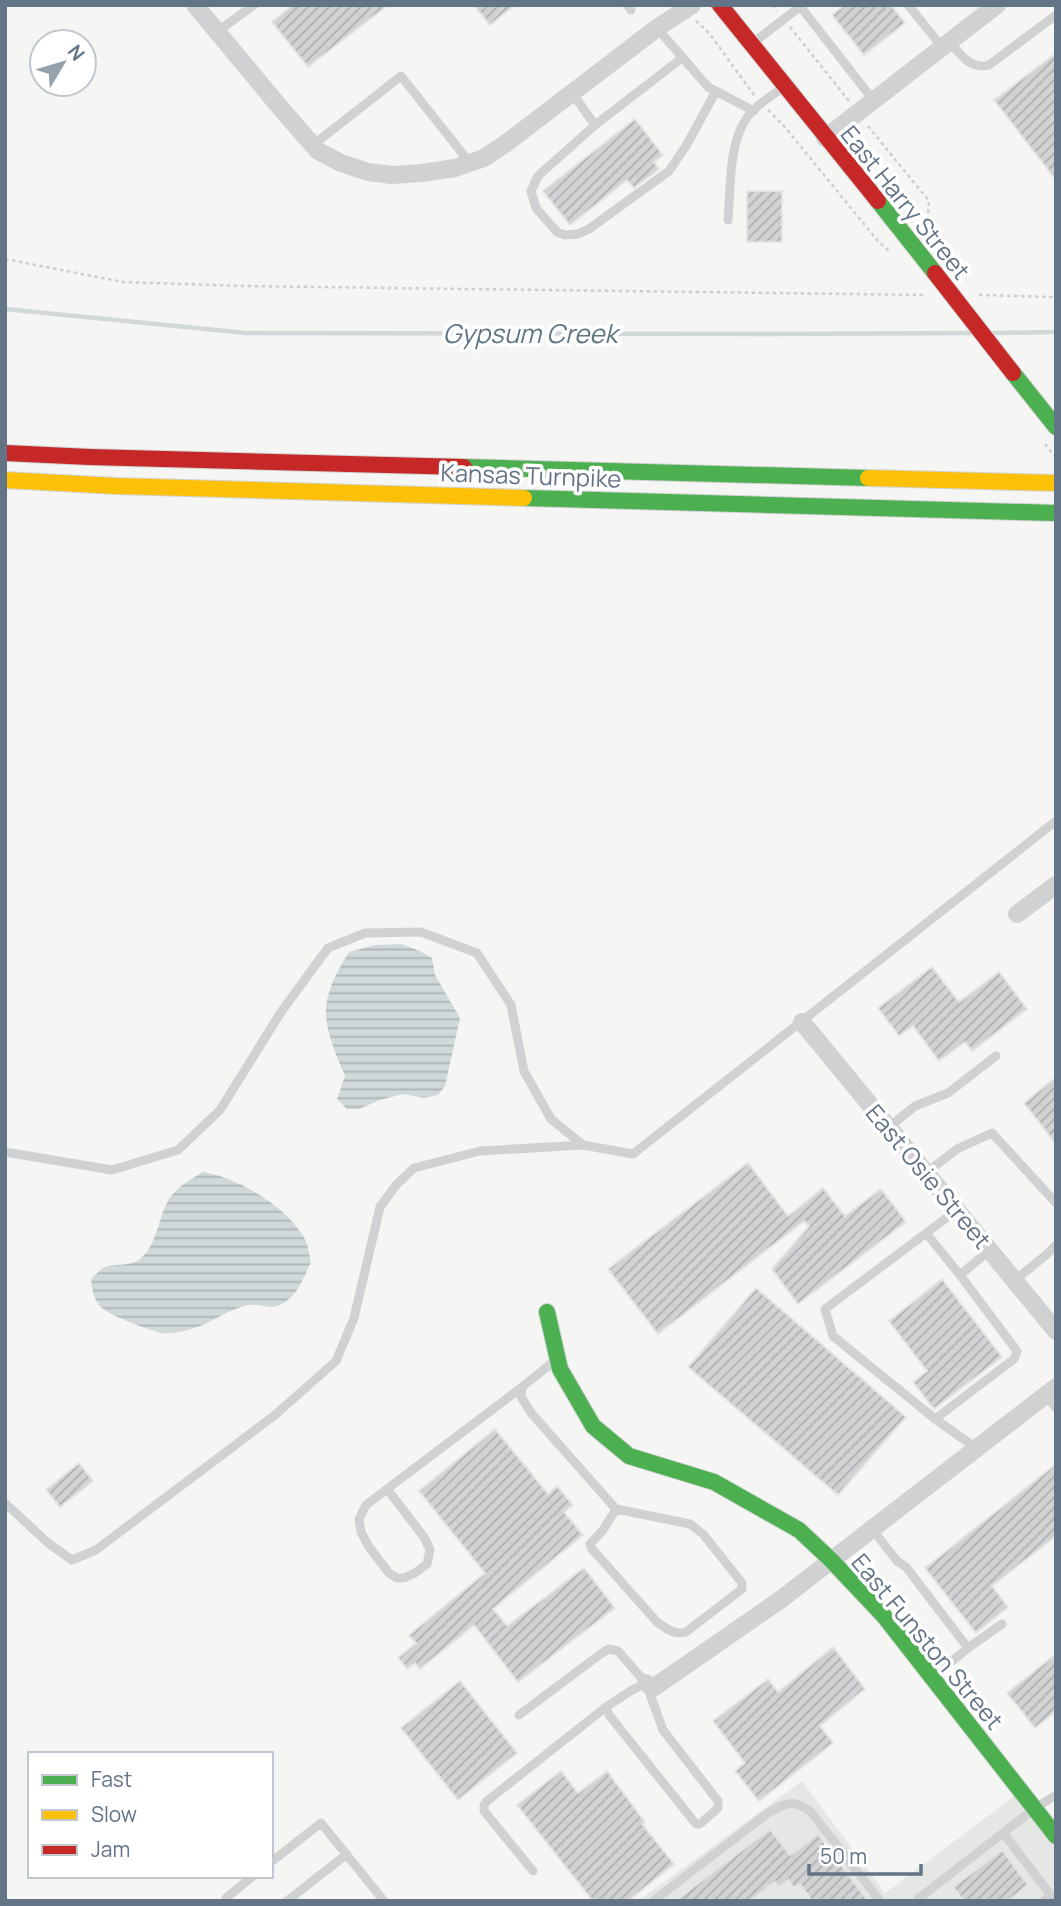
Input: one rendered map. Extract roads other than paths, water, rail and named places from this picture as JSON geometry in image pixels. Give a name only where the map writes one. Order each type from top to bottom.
[{"type":"main road","name":"East Harry Street","points":[[720,5],[1056,427]]},
{"type":"main road","name":"Kansas Turnpike","points":[[5,453],[132,459],[1048,483]]},
{"type":"main road","name":"Kansas Turnpike","points":[[5,480],[116,486],[1056,513]]},
{"type":"main road","name":"East Funston Street","points":[[547,1312],[560,1369],[593,1426],[629,1456],[714,1482],[799,1530],[884,1616],[1056,1836]]},
{"type":"street","points":[[195,5],[282,111],[318,150],[341,163],[368,172],[392,175],[455,168],[484,158],[657,28],[688,8]]},
{"type":"street","points":[[825,138],[997,5]]},
{"type":"street","points":[[1017,914],[1056,885]]},
{"type":"street","name":"East Osie Street","points":[[802,1022],[1056,1331]]},
{"type":"street","points":[[646,1683],[653,1688],[779,1600],[976,1448],[1052,1397]]},
{"type":"lane","points":[[218,31],[254,5]]},
{"type":"lane","points":[[908,5],[947,45],[970,64],[980,67],[989,65],[1056,15]]},
{"type":"lane","points":[[751,44],[801,6],[874,101]]},
{"type":"lane","points":[[657,28],[708,87],[758,107]]},
{"type":"lane","points":[[682,58],[595,125],[534,181],[531,191],[536,208],[556,232],[565,235],[578,234],[596,225],[669,171],[716,91]]},
{"type":"lane","points":[[313,145],[401,76],[470,163]]},
{"type":"lane","points":[[728,220],[734,146],[738,134],[749,114],[784,86]]},
{"type":"lane","points":[[572,93],[595,125]]},
{"type":"lane","points":[[5,1503],[47,1542],[72,1560],[96,1550],[275,1415],[336,1361],[354,1318],[380,1208],[397,1184],[414,1168],[480,1151],[583,1145],[633,1154],[1056,821]]},
{"type":"lane","points":[[5,1152],[111,1170],[178,1150],[220,1110],[281,1012],[328,948],[365,933],[421,932],[477,953],[511,1004],[524,1071],[551,1119],[583,1145]]},
{"type":"lane","points":[[888,1128],[915,1106],[948,1093],[996,1056]]},
{"type":"lane","points":[[926,1173],[957,1149],[992,1133],[1056,1203]]},
{"type":"lane","points":[[957,1210],[825,1309],[833,1336],[934,1419],[976,1448]]},
{"type":"lane","points":[[922,1236],[960,1275],[1017,1351],[1014,1359],[934,1419]]},
{"type":"lane","points":[[1015,1280],[1056,1245]]},
{"type":"lane","points":[[960,1275],[990,1250]]},
{"type":"lane","points":[[387,1489],[424,1537],[430,1550],[427,1564],[404,1578],[397,1578],[389,1573],[361,1532],[359,1519],[366,1505],[387,1489],[522,1387],[558,1359]]},
{"type":"lane","points":[[522,1387],[521,1397],[532,1414],[616,1509],[690,1524],[703,1534],[742,1583],[742,1589],[686,1632],[679,1634],[670,1631],[657,1622],[592,1549],[590,1544],[616,1509]]},
{"type":"lane","points":[[872,1529],[968,1648]]},
{"type":"lane","points":[[932,1677],[1002,1624]]},
{"type":"lane","points":[[519,1715],[609,1648],[618,1651],[646,1683],[663,1730],[718,1801],[718,1808],[700,1824],[696,1824],[609,1715],[606,1707]]},
{"type":"lane","points":[[533,1871],[484,1811],[484,1805],[606,1707],[646,1683]]},
{"type":"lane","points":[[919,1901],[918,1899],[1034,1808],[1056,1795]]},
{"type":"lane","points":[[653,1901],[768,1813],[783,1804],[792,1803],[811,1812],[880,1901]]},
{"type":"lane","points":[[273,1860],[321,1822],[384,1901]]},
{"type":"lane","points":[[1003,1833],[1051,1895],[1044,1901]]},
{"type":"lane","points":[[287,1901],[347,1854]]},
{"type":"lane","points":[[227,1901],[226,1898],[251,1878]]},
{"type":"waterway","name":"Gypsum Creek","points":[[5,309],[246,333],[971,333]]},
{"type":"waterway","name":"Gypsum Creek","points":[[994,333],[1056,332]]}]
